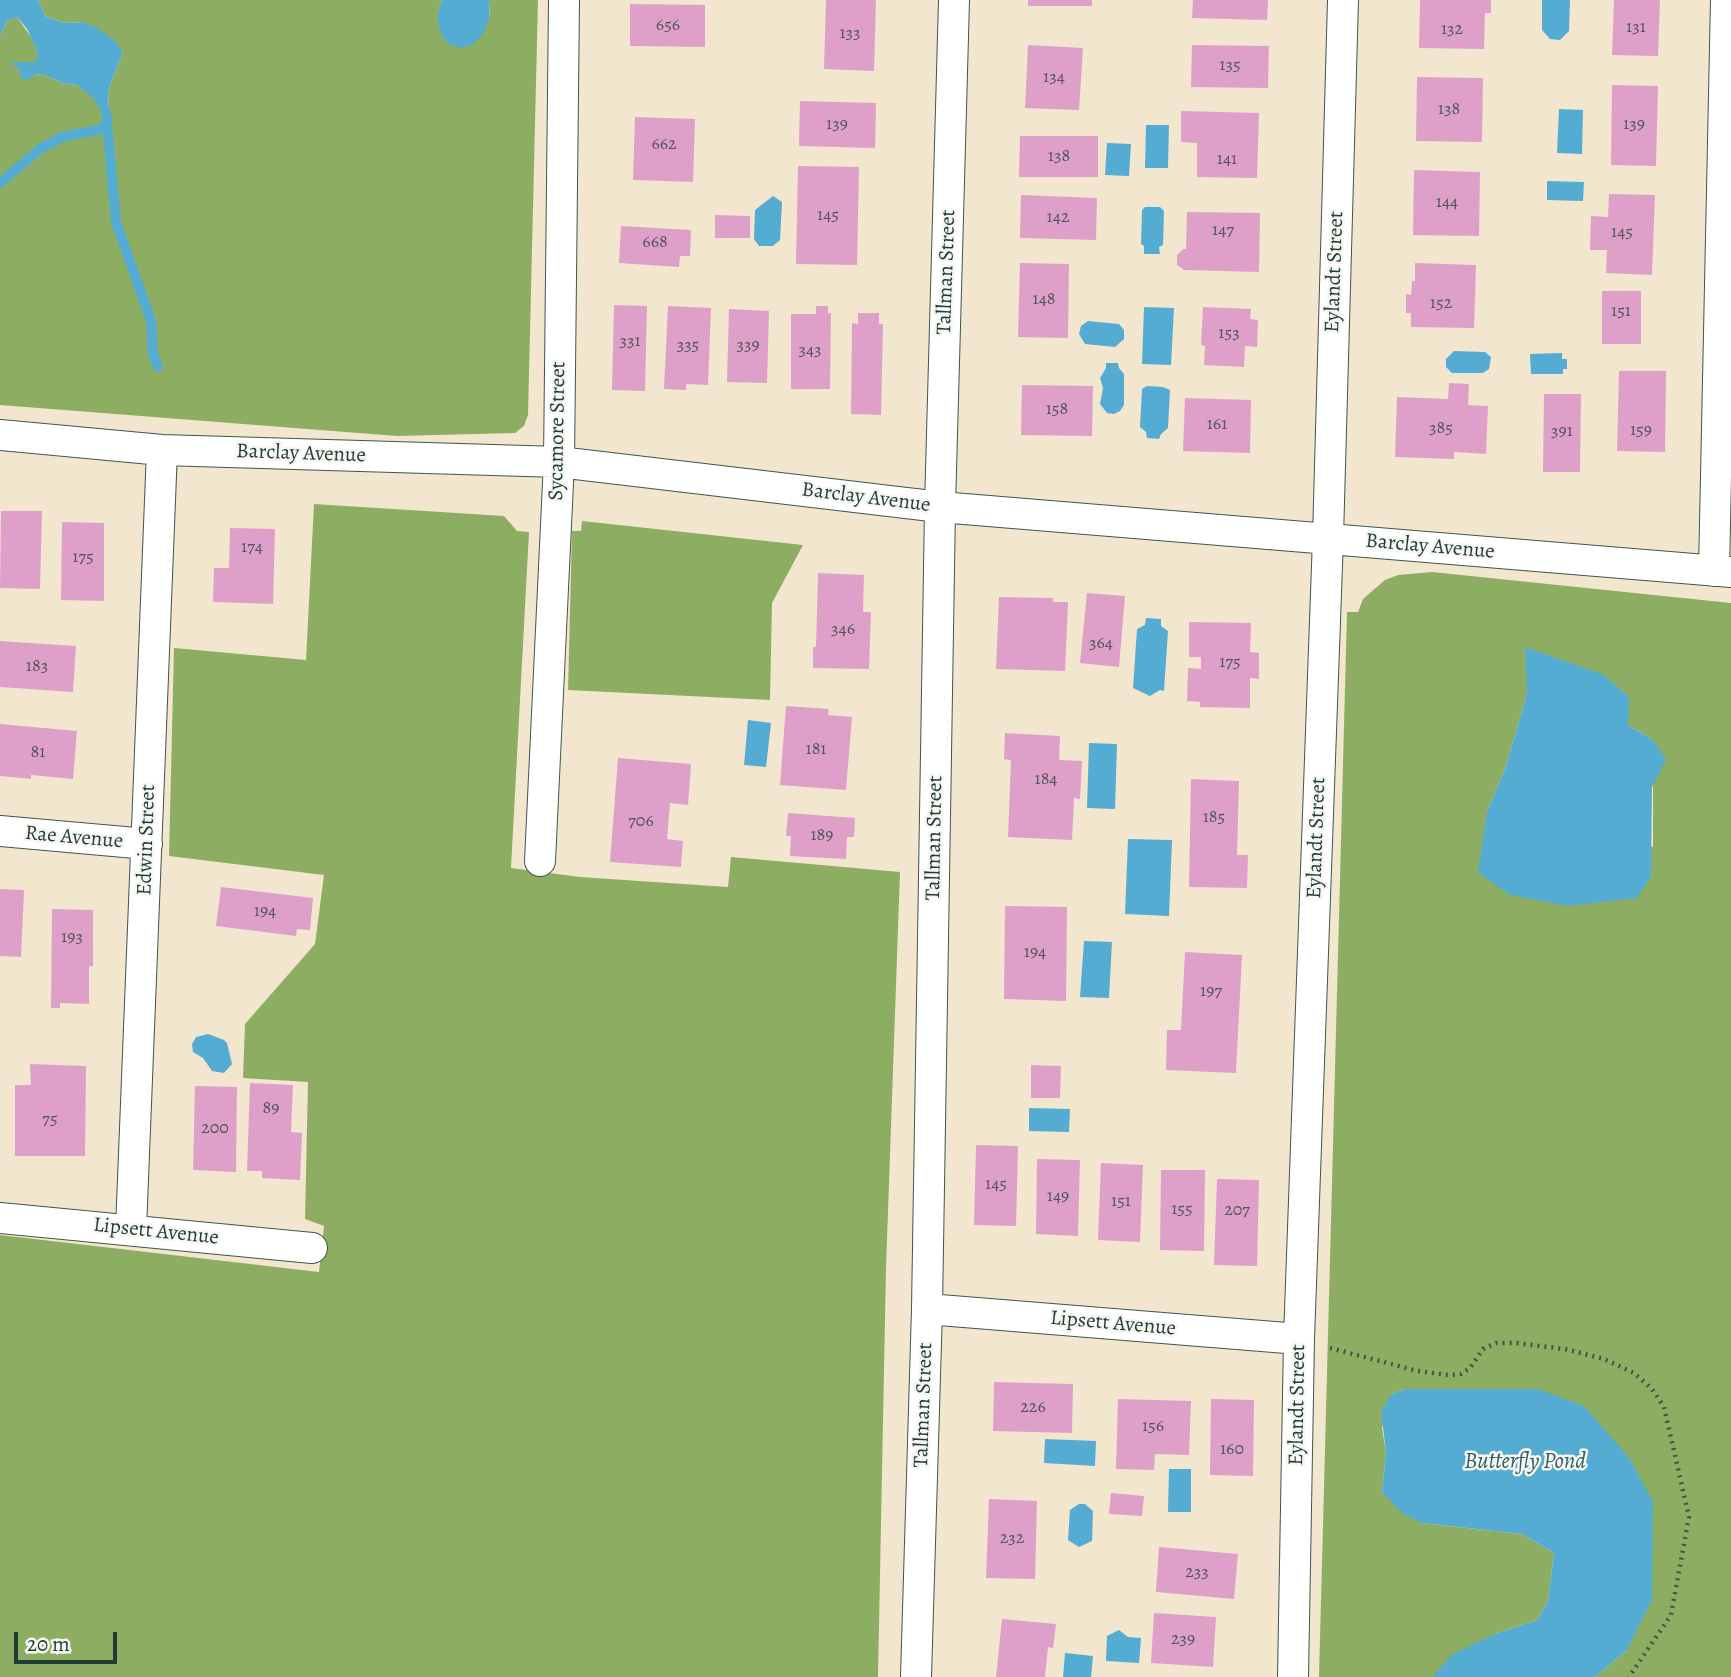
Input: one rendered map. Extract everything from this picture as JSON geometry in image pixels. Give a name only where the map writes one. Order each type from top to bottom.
[{"type":"street","name":"Sycamore Street","points":[[540,861],[559,462],[564,0]]},
{"type":"street","name":"Tallman Street","points":[[916,1677],[927,1309],[940,507],[954,0]]},
{"type":"street","name":"Eylandt Street","points":[[1293,1677],[1299,1339],[1328,538],[1343,0]]},
{"type":"street","points":[[1722,572],[1726,0]]},
{"type":"street","name":"Barclay Avenue","points":[[0,435],[162,450],[559,462],[940,507],[1722,572]]},
{"type":"street","name":"Edwin Street","points":[[131,1229],[162,450]]},
{"type":"street","name":"Rae Avenue","points":[[0,831],[147,844]]},
{"type":"street","name":"Lipsett Avenue","points":[[0,1218],[312,1248]]},
{"type":"street","name":"Lipsett Avenue","points":[[927,1309],[1299,1339]]},
{"type":"path","points":[[1299,1339],[1418,1371],[1448,1375],[1461,1374],[1470,1368],[1483,1349],[1496,1343],[1565,1349],[1604,1359],[1634,1373],[1652,1389],[1664,1406],[1689,1517],[1671,1615],[1629,1677]]},
{"type":"green space","points":[[38,0],[442,0],[438,11],[489,19],[490,0],[538,0],[528,415],[524,426],[515,433],[397,436],[0,405],[0,36],[7,21],[17,17],[33,40],[37,62],[11,63],[33,75],[42,74],[62,83],[77,85],[108,109],[109,88],[123,52],[83,22],[64,23],[45,16]]},
{"type":"green space","points":[[314,504],[504,516],[517,531],[529,532],[511,868],[580,877],[728,887],[731,857],[900,872],[886,1268],[878,1677],[0,1677],[0,1235],[319,1272],[324,1226],[305,1219],[308,1082],[243,1078],[245,1024],[315,944],[324,875],[169,856],[174,648],[306,660]]},
{"type":"green space","points":[[582,521],[803,545],[772,603],[770,700],[568,690],[572,531],[581,531]]},
{"type":"green space","points":[[1432,572],[1731,603],[1731,1677],[1595,1677],[1627,1650],[1465,1389],[1406,1389],[1392,1394],[1382,1428],[1386,1452],[1382,1492],[1422,1523],[1522,1534],[1554,1553],[1548,1601],[1537,1620],[1495,1634],[1432,1677],[1319,1677],[1347,612],[1358,612],[1363,599],[1385,580],[1398,575]],"holes":[[[1527,694],[1628,725],[1653,740],[1653,847],[1487,812],[1505,769]]]},
{"type":"water","points":[[0,0],[38,0],[45,16],[64,23],[83,22],[98,28],[115,41],[123,52],[109,88],[108,109],[104,115],[93,98],[77,85],[62,83],[42,74],[33,75],[29,80],[21,78],[19,69],[10,62],[37,62],[37,51],[27,29],[17,17],[7,21],[0,36]]},
{"type":"water","points":[[442,0],[490,0],[489,19],[483,34],[472,45],[460,48],[449,44],[442,36],[438,25],[438,11]]},
{"type":"water","points":[[1542,0],[1570,0],[1569,31],[1560,40],[1550,39],[1542,30]]},
{"type":"water","points":[[1559,109],[1583,110],[1582,154],[1557,153]]},
{"type":"water","points":[[1146,125],[1169,125],[1168,168],[1145,168]]},
{"type":"water","points":[[1107,143],[1131,144],[1129,176],[1105,175]]},
{"type":"water","points":[[1547,181],[1584,182],[1583,201],[1547,200]]},
{"type":"water","points":[[773,196],[782,202],[780,240],[773,246],[759,246],[754,239],[755,210]]},
{"type":"water","points":[[1145,207],[1160,207],[1164,211],[1163,245],[1159,247],[1160,254],[1144,254],[1144,246],[1141,244],[1142,210]]},
{"type":"water","points":[[1144,307],[1174,308],[1171,365],[1142,364]]},
{"type":"water","points":[[1088,321],[1119,324],[1124,330],[1124,339],[1115,347],[1085,344],[1079,334],[1081,326]]},
{"type":"water","points":[[1454,351],[1485,352],[1491,357],[1489,369],[1483,373],[1452,373],[1446,367],[1446,359]]},
{"type":"water","points":[[1562,353],[1562,359],[1567,359],[1567,369],[1563,369],[1563,374],[1531,374],[1530,354]]},
{"type":"water","points":[[1106,363],[1118,363],[1124,374],[1124,405],[1114,414],[1107,413],[1100,404],[1103,388],[1100,378]]},
{"type":"water","points":[[1147,386],[1170,390],[1168,428],[1159,439],[1147,438],[1146,432],[1140,427],[1142,389]]},
{"type":"water","points":[[1146,618],[1161,619],[1161,626],[1168,631],[1164,691],[1160,690],[1150,696],[1133,688],[1137,629],[1145,625]]},
{"type":"water","points":[[1525,647],[1604,675],[1629,697],[1628,725],[1653,740],[1666,760],[1652,787],[1651,876],[1637,898],[1568,906],[1510,895],[1478,873],[1487,812],[1505,769],[1527,694]]},
{"type":"water","points":[[748,720],[771,723],[766,767],[744,765]]},
{"type":"water","points":[[1089,743],[1117,744],[1115,809],[1087,808]]},
{"type":"water","points":[[1128,839],[1172,840],[1169,916],[1125,914]]},
{"type":"water","points":[[1084,941],[1112,942],[1109,998],[1080,997]]},
{"type":"water","points":[[208,1034],[227,1043],[232,1064],[224,1073],[212,1071],[203,1058],[193,1052],[192,1044],[196,1037]]},
{"type":"water","points":[[1029,1108],[1070,1109],[1069,1132],[1029,1131]]},
{"type":"water","name":"Butterfly Pond","points":[[1406,1389],[1538,1389],[1584,1406],[1630,1459],[1653,1502],[1652,1600],[1627,1650],[1595,1677],[1432,1677],[1453,1654],[1495,1634],[1537,1620],[1548,1601],[1554,1553],[1522,1534],[1422,1523],[1402,1513],[1382,1492],[1386,1452],[1381,1411],[1392,1394]]},
{"type":"water","points":[[1045,1439],[1096,1441],[1095,1466],[1044,1463]]},
{"type":"water","points":[[1169,1469],[1191,1469],[1191,1512],[1168,1512]]},
{"type":"water","points":[[1079,1504],[1085,1504],[1093,1511],[1092,1541],[1079,1547],[1068,1540],[1070,1510]]},
{"type":"water","points":[[1119,1630],[1128,1637],[1141,1638],[1139,1663],[1106,1661],[1107,1636]]},
{"type":"water","points":[[1065,1653],[1093,1656],[1091,1677],[1063,1677]]},
{"type":"building","points":[[826,0],[876,0],[874,71],[824,69]]},
{"type":"building","points":[[1028,0],[1092,0],[1092,6],[1028,6]]},
{"type":"building","points":[[1193,0],[1268,0],[1267,20],[1192,18]]},
{"type":"building","points":[[1420,0],[1491,0],[1491,13],[1485,13],[1484,49],[1419,48]]},
{"type":"building","points":[[1614,0],[1660,0],[1658,56],[1612,55]]},
{"type":"building","points":[[630,4],[705,5],[705,47],[630,46]]},
{"type":"building","points":[[1028,45],[1083,48],[1079,110],[1025,108]]},
{"type":"building","points":[[1192,45],[1269,46],[1268,88],[1191,87]]},
{"type":"building","points":[[1417,77],[1483,78],[1482,142],[1416,141]]},
{"type":"building","points":[[1612,85],[1658,86],[1656,166],[1611,165]]},
{"type":"building","points":[[800,101],[876,103],[875,148],[799,146]]},
{"type":"building","points":[[1181,111],[1259,113],[1257,178],[1197,177],[1197,143],[1181,142]]},
{"type":"building","points":[[635,117],[695,119],[693,182],[633,180]]},
{"type":"building","points":[[1020,136],[1098,136],[1098,177],[1019,177]]},
{"type":"building","points":[[798,166],[859,167],[857,265],[796,264]]},
{"type":"building","points":[[1414,170],[1480,172],[1479,236],[1413,235]]},
{"type":"building","points":[[1609,194],[1655,195],[1652,275],[1606,273],[1607,250],[1590,250],[1591,216],[1608,217]]},
{"type":"building","points":[[1021,195],[1097,198],[1096,240],[1020,238]]},
{"type":"building","points":[[1187,212],[1260,213],[1259,272],[1184,270],[1177,265],[1177,255],[1186,249]]},
{"type":"building","points":[[715,215],[750,216],[750,238],[715,238]]},
{"type":"building","points":[[621,226],[691,230],[690,256],[680,256],[679,267],[619,263]]},
{"type":"building","points":[[1020,263],[1069,264],[1068,338],[1018,337]]},
{"type":"building","points":[[1415,263],[1476,265],[1474,328],[1411,327],[1411,313],[1406,313],[1406,294],[1411,295],[1412,281],[1415,281]]},
{"type":"building","points":[[1602,291],[1641,291],[1641,344],[1602,344]]},
{"type":"building","points":[[614,305],[647,306],[645,391],[612,390]]},
{"type":"building","points":[[668,306],[711,308],[708,385],[686,384],[686,390],[664,389]]},
{"type":"building","points":[[816,306],[828,306],[828,313],[831,313],[830,389],[791,389],[791,314],[816,314]]},
{"type":"building","points":[[1203,307],[1251,309],[1250,319],[1258,320],[1257,347],[1245,346],[1244,367],[1204,365],[1205,346],[1201,345]]},
{"type":"building","points":[[729,309],[769,311],[767,383],[727,382]]},
{"type":"building","points":[[858,313],[879,313],[879,324],[883,324],[881,415],[851,414],[852,323],[858,324]]},
{"type":"building","points":[[1619,371],[1666,371],[1665,452],[1617,451]]},
{"type":"building","points":[[1449,383],[1469,384],[1468,405],[1488,406],[1486,454],[1454,452],[1454,459],[1395,457],[1397,397],[1448,399]]},
{"type":"building","points":[[1022,385],[1093,386],[1092,436],[1021,435]]},
{"type":"building","points":[[1544,394],[1581,394],[1580,472],[1543,472]]},
{"type":"building","points":[[1185,398],[1251,400],[1250,453],[1183,451]]},
{"type":"building","points":[[1,511],[42,511],[40,589],[0,588]]},
{"type":"building","points":[[62,522],[104,523],[104,601],[61,600]]},
{"type":"building","points":[[230,528],[275,529],[273,604],[213,602],[214,568],[229,568]]},
{"type":"building","points":[[818,573],[864,575],[863,612],[871,612],[869,669],[813,668]]},
{"type":"building","points":[[1087,593],[1125,596],[1119,667],[1080,663]]},
{"type":"building","points":[[999,597],[1053,598],[1053,602],[1068,602],[1065,671],[996,669]]},
{"type":"building","points":[[1189,622],[1251,623],[1250,652],[1259,653],[1259,679],[1250,678],[1250,708],[1200,707],[1200,702],[1187,701],[1188,668],[1201,669],[1201,657],[1189,657]]},
{"type":"building","points":[[0,641],[76,646],[73,692],[0,687]]},
{"type":"building","points":[[786,706],[829,709],[828,715],[852,717],[846,790],[780,785]]},
{"type":"building","points":[[0,724],[77,731],[73,779],[31,775],[31,779],[0,776]]},
{"type":"building","points":[[1005,733],[1060,736],[1059,760],[1082,761],[1080,799],[1074,798],[1072,840],[1008,837],[1011,760],[1004,759]]},
{"type":"building","points":[[618,758],[691,764],[688,805],[670,803],[667,839],[683,841],[681,867],[610,862]]},
{"type":"building","points":[[1191,779],[1239,781],[1237,855],[1248,855],[1247,888],[1189,887]]},
{"type":"building","points":[[788,813],[855,818],[854,837],[847,837],[846,859],[790,856],[791,836],[786,836]]},
{"type":"building","points":[[221,887],[313,898],[310,930],[297,929],[296,936],[216,926]]},
{"type":"building","points":[[0,889],[24,890],[21,957],[0,956]]},
{"type":"building","points":[[1005,906],[1067,907],[1066,1001],[1004,999]]},
{"type":"building","points":[[52,909],[93,910],[93,966],[89,966],[89,1004],[60,1003],[60,1008],[51,1008]]},
{"type":"building","points":[[1185,952],[1242,955],[1236,1073],[1166,1070],[1167,1030],[1181,1030]]},
{"type":"building","points":[[30,1064],[86,1066],[85,1156],[15,1156],[15,1085],[31,1085]]},
{"type":"building","points":[[1031,1065],[1061,1066],[1060,1098],[1031,1098]]},
{"type":"building","points":[[250,1083],[293,1085],[291,1132],[302,1133],[300,1180],[262,1178],[262,1171],[247,1171]]},
{"type":"building","points":[[195,1086],[237,1087],[236,1172],[193,1170]]},
{"type":"building","points":[[976,1145],[1018,1146],[1016,1226],[974,1225]]},
{"type":"building","points":[[1037,1159],[1080,1160],[1078,1236],[1036,1234]]},
{"type":"building","points":[[1101,1163],[1143,1165],[1140,1242],[1098,1240]]},
{"type":"building","points":[[1161,1170],[1205,1170],[1204,1251],[1160,1250]]},
{"type":"building","points":[[1217,1179],[1259,1180],[1257,1266],[1214,1265]]},
{"type":"building","points":[[994,1382],[1073,1384],[1072,1433],[993,1431]]},
{"type":"building","points":[[1118,1399],[1191,1401],[1189,1455],[1155,1454],[1154,1470],[1116,1469]]},
{"type":"building","points":[[1211,1399],[1254,1400],[1253,1476],[1210,1475]]},
{"type":"building","points":[[1111,1493],[1144,1496],[1142,1516],[1109,1514]]},
{"type":"building","points":[[989,1499],[1037,1501],[1035,1579],[986,1578]]},
{"type":"building","points":[[1159,1547],[1238,1554],[1234,1599],[1156,1592]]},
{"type":"building","points":[[1154,1613],[1216,1617],[1213,1667],[1151,1663]]},
{"type":"building","points":[[1002,1619],[1056,1624],[1053,1648],[1048,1647],[1045,1677],[996,1677]]},
{"type":"waterway","points":[[106,112],[116,222],[151,321],[153,354],[158,367]]},
{"type":"waterway","points":[[0,183],[40,149],[62,137],[107,128]]}]
